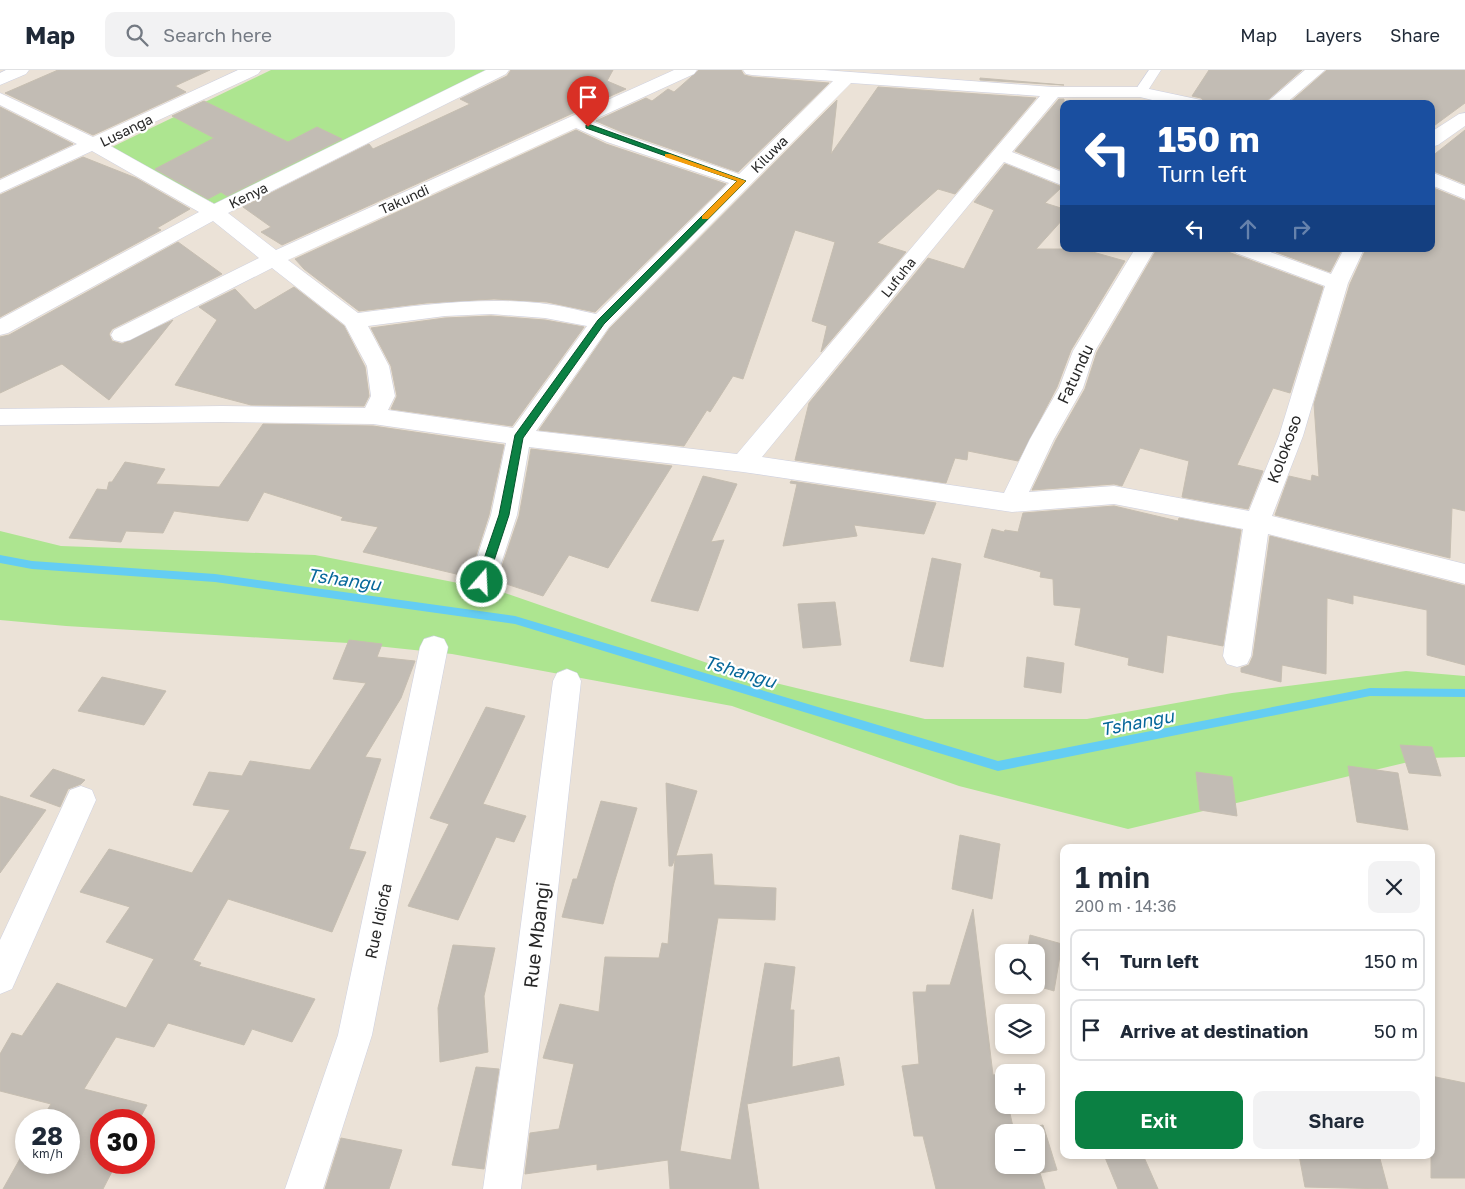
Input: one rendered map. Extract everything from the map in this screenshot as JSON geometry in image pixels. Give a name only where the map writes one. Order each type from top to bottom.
[{"type":"street","points":[[0,80],[20,70]]},
{"type":"street","name":"Lusanga","points":[[0,187],[252,70]]},
{"type":"street","name":"Kenya","points":[[0,328],[214,212],[500,70]]},
{"type":"street","name":"Takundi","points":[[122,335],[275,258],[688,70]]},
{"type":"street","points":[[752,70],[1053,92],[1140,92],[1177,100]]},
{"type":"street","points":[[1279,100],[1316,70]]},
{"type":"street","name":"Kiluwa","points":[[482,582],[504,515],[519,437],[601,322],[846,77]]},
{"type":"street","name":"Lufuha","points":[[744,463],[831,361],[921,247],[1053,92]]},
{"type":"street","points":[[0,98],[94,145],[214,212],[354,321],[378,366],[383,396],[373,416]]},
{"type":"street","points":[[1435,138],[1465,118]]},
{"type":"street","points":[[575,121],[614,138],[742,181]]},
{"type":"street","points":[[1000,154],[1060,178]]},
{"type":"street","points":[[1435,180],[1465,193]]},
{"type":"street","name":"Fatundu","points":[[1012,503],[1042,439],[1071,388],[1084,351],[1143,252]]},
{"type":"street","points":[[1251,252],[1337,283]]},
{"type":"street","name":"Kolokoso","points":[[1237,656],[1257,522],[1291,436],[1337,283],[1352,252]]},
{"type":"street","points":[[354,321],[448,309],[489,308],[538,310],[601,322]]},
{"type":"street","points":[[0,417],[222,414],[373,416],[519,437],[744,463],[1012,503],[1114,496],[1257,522],[1465,574]]},
{"type":"street","name":"Rue Idiofa","points":[[304,1189],[355,1035],[434,647]]},
{"type":"street","name":"Rue Mbangi","points":[[502,1189],[533,962],[567,681]]},
{"type":"street","points":[[0,977],[82,800]]},
{"type":"lane","points":[[1140,92],[1154,70]]},
{"type":"green space","points":[[271,70],[498,70],[219,206],[110,148]]},
{"type":"green space","points":[[0,531],[61,546],[315,555],[499,591],[742,675],[925,719],[1087,719],[1232,693],[1406,671],[1465,676],[1465,757],[1425,758],[1128,829],[959,786],[732,706],[452,654],[348,643],[66,626],[0,620]]},
{"type":"building","points":[[58,70],[210,70],[175,86],[186,92],[93,135],[5,93]]},
{"type":"building","points":[[511,70],[613,70],[607,81],[626,89],[282,245],[261,232],[271,227],[243,207],[369,144],[373,149],[470,104],[460,99],[507,76]]},
{"type":"building","points":[[699,70],[741,70],[744,75],[752,77],[829,83],[738,172],[622,132],[596,121],[646,98],[652,101],[668,89],[674,92]]},
{"type":"building","points":[[1209,70],[1302,70],[1268,100],[1203,100],[1192,96]]},
{"type":"building","points":[[1327,70],[1465,70],[1465,103],[1435,125],[1435,100],[1293,100]]},
{"type":"building","points":[[980,78],[1064,85],[980,80]]},
{"type":"building","points":[[878,87],[1036,98],[955,194],[938,189],[877,243],[906,252],[821,352],[827,326],[812,321],[835,242],[795,230],[743,379],[733,376],[710,412],[707,410],[684,446],[539,430],[610,328],[837,100],[831,154]]},
{"type":"building","points":[[1059,99],[1064,99],[1060,100],[1060,169],[1015,151]]},
{"type":"building","points":[[204,101],[288,142],[317,127],[342,139],[227,196],[221,192],[208,199],[155,169],[214,138],[172,116]]},
{"type":"building","points":[[0,107],[73,144],[0,178]]},
{"type":"building","points":[[576,130],[606,144],[726,184],[595,312],[547,302],[494,299],[426,303],[359,311],[304,269],[295,259]]},
{"type":"building","points":[[1465,130],[1465,184],[1435,172],[1435,154]]},
{"type":"building","points":[[83,157],[136,178],[190,209],[157,228],[161,230],[0,317],[0,195]]},
{"type":"building","points":[[1005,164],[1060,186],[1060,189],[1045,203],[1060,208],[1060,222],[1036,249],[1060,249],[1060,252],[1093,252],[1125,261],[1071,350],[1057,387],[1018,461],[968,451],[967,460],[955,458],[946,483],[795,460],[809,403],[928,258],[964,269],[994,210],[974,202]]},
{"type":"building","points":[[1435,189],[1465,201],[1465,511],[1452,508],[1450,558],[1275,515],[1289,476],[1311,481],[1312,475],[1319,477],[1314,404],[1350,284],[1365,252],[1435,252]]},
{"type":"building","points":[[178,242],[222,274],[112,329],[109,334],[112,341],[122,344],[173,320],[109,400],[62,364],[0,393],[0,337],[9,335]]},
{"type":"building","points":[[1155,252],[1228,252],[1323,287],[1290,393],[1273,388],[1237,465],[1263,471],[1248,509],[1182,497],[1189,461],[1140,448],[1122,486],[1114,484],[1032,490],[1056,440],[1085,389],[1097,352]]},
{"type":"building","points":[[1276,252],[1340,252],[1330,272]]},
{"type":"building","points":[[294,287],[344,326],[365,367],[369,396],[364,406],[251,405],[175,385],[217,320],[199,307],[235,289],[255,310]]},
{"type":"building","points":[[491,316],[545,320],[584,327],[512,426],[391,409],[397,396],[391,366],[371,328],[445,318]]},
{"type":"building","points":[[263,424],[373,426],[504,445],[489,515],[469,577],[363,552],[378,527],[341,520],[343,517],[264,492],[248,521],[174,511],[163,533],[126,531],[121,542],[69,538],[97,489],[107,490],[109,482],[112,482],[125,462],[165,469],[156,484],[219,487]]},
{"type":"building","points":[[531,449],[672,466],[608,568],[569,555],[543,596],[497,581],[519,516]]},
{"type":"building","points":[[703,476],[737,484],[711,542],[724,540],[698,611],[651,601]]},
{"type":"building","points":[[791,481],[936,503],[924,534],[854,525],[857,536],[783,546],[797,484],[790,483]]},
{"type":"building","points":[[1114,506],[1178,521],[1179,518],[1241,530],[1223,646],[1167,635],[1163,673],[1128,665],[1129,658],[1075,645],[1081,608],[1054,605],[1053,579],[1040,577],[1041,572],[984,557],[992,529],[1004,532],[1005,530],[1018,532],[1023,513]]},
{"type":"building","points":[[1270,536],[1465,586],[1465,665],[1427,655],[1427,610],[1353,595],[1353,604],[1327,598],[1326,674],[1282,665],[1281,682],[1241,672],[1241,668],[1249,665],[1253,656]]},
{"type":"building","points":[[932,558],[961,564],[943,667],[910,661]]},
{"type":"building","points":[[835,602],[841,645],[803,648],[798,604]]},
{"type":"building","points":[[349,640],[382,644],[377,657],[415,661],[401,698],[365,757],[381,759],[349,849],[366,852],[332,932],[228,899],[193,960],[201,963],[199,966],[315,999],[292,1042],[252,1029],[244,1045],[168,1023],[154,1047],[116,1037],[84,1089],[147,1105],[145,1109],[90,1109],[90,1174],[111,1174],[103,1189],[3,1189],[15,1168],[15,1174],[80,1174],[80,1109],[48,1109],[51,1104],[0,1091],[0,1054],[12,1033],[22,1036],[57,983],[126,1008],[154,959],[106,942],[130,907],[80,892],[109,849],[192,873],[230,810],[193,805],[209,772],[242,776],[250,761],[310,770],[366,683],[333,679]]},
{"type":"building","points":[[1027,657],[1064,663],[1061,693],[1024,687]]},
{"type":"building","points":[[102,677],[166,691],[144,725],[78,711]]},
{"type":"building","points":[[486,707],[525,716],[483,804],[526,816],[514,842],[496,837],[458,920],[408,906],[449,824],[430,818]]},
{"type":"building","points":[[1400,745],[1432,747],[1441,776],[1409,773]]},
{"type":"building","points":[[1348,766],[1398,773],[1408,830],[1357,822]]},
{"type":"building","points":[[53,769],[85,780],[81,784],[68,789],[60,807],[30,796]]},
{"type":"building","points":[[1196,772],[1232,777],[1237,816],[1200,810]]},
{"type":"building","points":[[666,783],[697,791],[676,856],[712,854],[714,885],[776,888],[775,920],[718,918],[680,1151],[731,1160],[765,963],[795,967],[790,1010],[794,1010],[792,1067],[839,1057],[844,1085],[747,1104],[759,1189],[670,1189],[668,1160],[597,1170],[597,1164],[525,1174],[530,1133],[559,1129],[574,1064],[543,1058],[560,1004],[599,1012],[605,957],[659,958],[662,943],[668,944],[675,859],[672,866],[669,866]]},
{"type":"building","points":[[0,796],[46,810],[0,873]]},
{"type":"building","points":[[601,801],[637,808],[603,924],[562,917],[573,879],[577,879]]},
{"type":"building","points":[[960,835],[1000,844],[992,899],[952,889]]},
{"type":"building","points":[[973,909],[993,1075],[995,1075],[995,1114],[1010,1114],[1012,1124],[995,1124],[995,1174],[1040,1174],[1045,1189],[936,1189],[923,1136],[914,1136],[902,1066],[919,1064],[913,992],[926,992],[927,985],[950,985]]},
{"type":"building","points":[[1030,935],[1060,943],[1060,956],[1054,991],[1045,988],[1045,944],[1028,944]]},
{"type":"building","points":[[453,945],[495,948],[484,996],[488,1052],[440,1062],[438,1008]]},
{"type":"building","points":[[476,1067],[499,1069],[484,1169],[452,1165]]},
{"type":"building","points":[[1435,1077],[1465,1083],[1465,1178],[1431,1178],[1431,1159],[1435,1159]]},
{"type":"building","points":[[1045,1131],[1057,1170],[1045,1172]]},
{"type":"building","points":[[341,1138],[402,1150],[389,1189],[325,1189]]},
{"type":"building","points":[[1106,1159],[1145,1159],[1158,1189],[1118,1189]]},
{"type":"building","points":[[1300,1159],[1380,1159],[1388,1189],[1305,1187]]},
{"type":"waterway","name":"Tshangu","points":[[0,559],[32,565],[215,578],[515,620],[998,766],[1370,692],[1465,693]]},
{"type":"slow traffic","points":[[668,156],[742,181],[705,218]]},
{"type":"route","points":[[482,582],[504,515],[519,437],[601,322],[742,181],[614,138],[588,127]]}]
